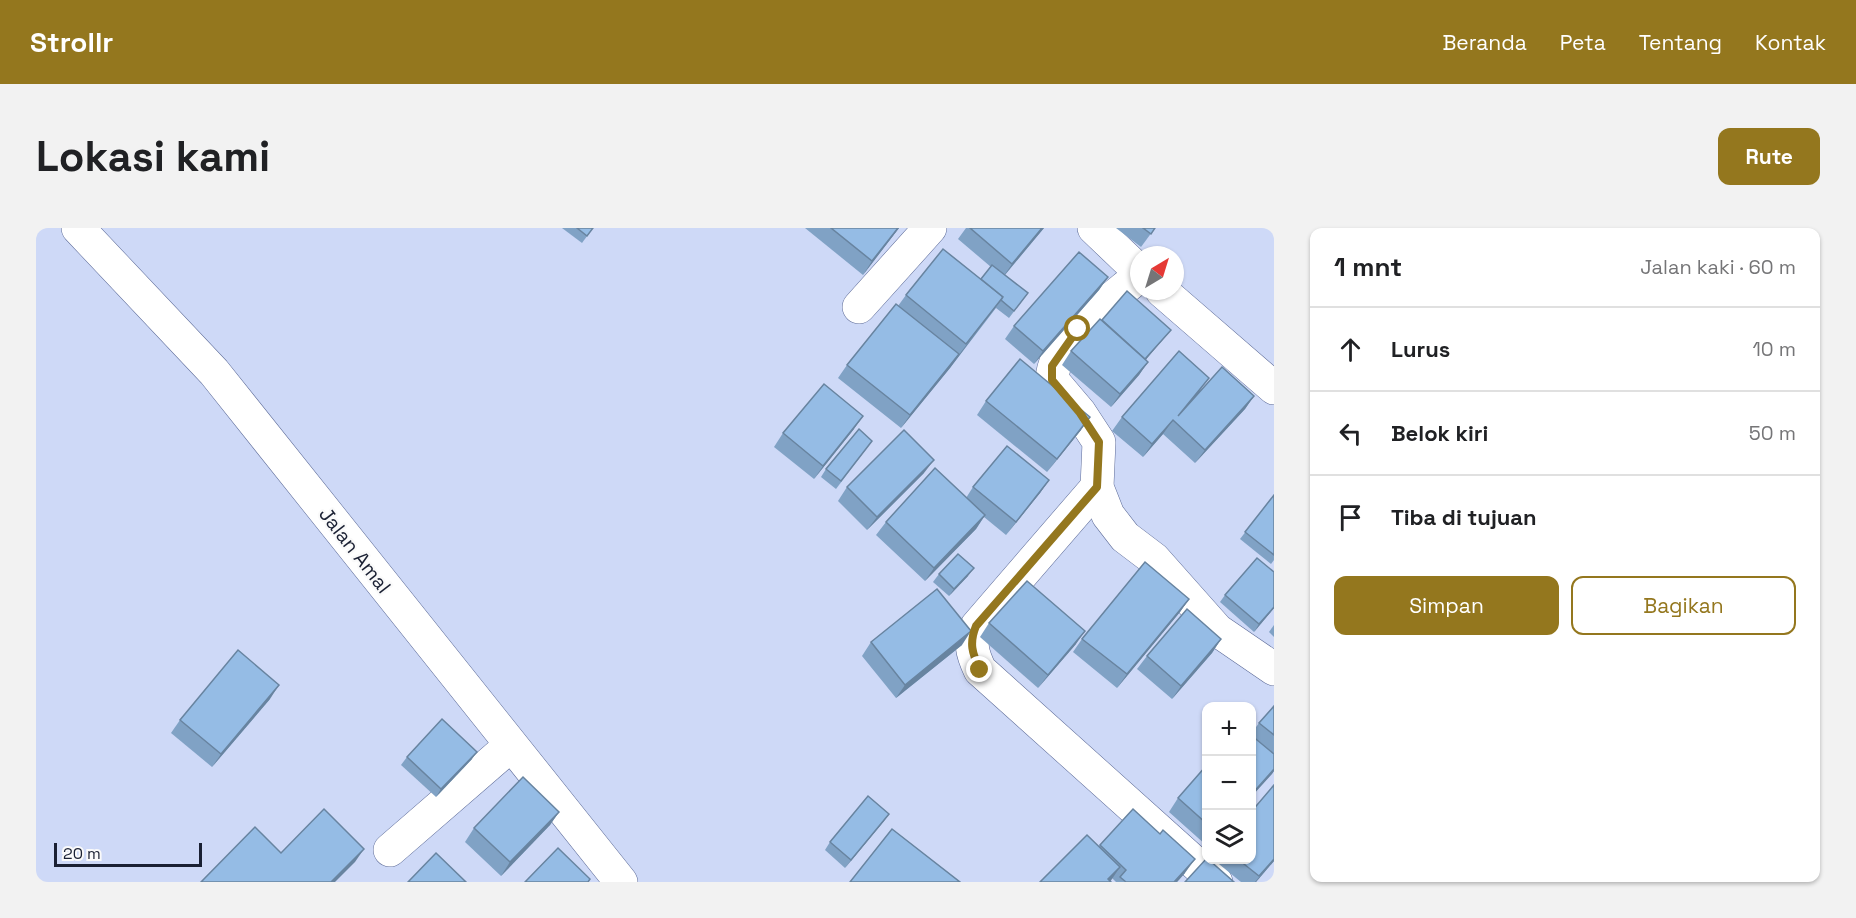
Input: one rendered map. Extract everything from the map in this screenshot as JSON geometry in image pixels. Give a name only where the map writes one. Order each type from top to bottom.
[{"type":"street","name":"Jalan Amal","points":[[78,228],[214,372],[510,746],[621,882]]},
{"type":"street","points":[[859,307],[930,228]]},
{"type":"street","points":[[1094,228],[1130,262]]},
{"type":"street","points":[[1130,284],[1078,329],[1052,366],[1052,380],[1080,413],[1099,442],[1097,487],[1107,515],[1125,537],[1154,559],[1217,630],[1274,669]]},
{"type":"street","points":[[1172,300],[1274,388]]},
{"type":"street","points":[[1097,487],[976,626],[970,639],[972,653],[980,670],[1216,882]]},
{"type":"street","points":[[390,850],[510,746]]},
{"type":"building","points":[[577,228],[593,228],[587,236]]},
{"type":"building","points":[[831,228],[898,228],[872,261]]},
{"type":"building","points":[[970,228],[1042,228],[1012,264]]},
{"type":"building","points":[[1143,228],[1155,228],[1151,234]]},
{"type":"building","points":[[943,249],[1003,297],[966,344],[906,295]]},
{"type":"building","points":[[1079,252],[1108,277],[1043,351],[1014,326]]},
{"type":"building","points":[[992,265],[1028,293],[1014,311],[1001,300],[1003,297],[981,279]]},
{"type":"building","points":[[1127,291],[1130,294],[1130,300],[1137,300],[1171,330],[1145,359],[1102,320]]},
{"type":"building","points":[[896,304],[959,354],[910,415],[847,365]]},
{"type":"building","points":[[1100,319],[1148,362],[1120,394],[1071,351]]},
{"type":"building","points":[[1179,351],[1209,378],[1178,416],[1222,367],[1254,396],[1205,450],[1173,420],[1152,444],[1122,417]]},
{"type":"building","points":[[1020,359],[1090,417],[1057,459],[986,401]]},
{"type":"building","points":[[824,384],[863,416],[823,466],[783,433]]},
{"type":"building","points":[[859,429],[872,441],[841,481],[826,469]]},
{"type":"building","points":[[904,430],[934,460],[877,517],[847,487]]},
{"type":"building","points":[[1007,446],[1049,480],[1016,522],[973,487]]},
{"type":"building","points":[[935,468],[985,515],[934,568],[886,522]]},
{"type":"building","points":[[1274,495],[1274,555],[1245,532]]},
{"type":"building","points":[[958,554],[974,568],[954,589],[939,574]]},
{"type":"building","points":[[1257,558],[1274,572],[1274,607],[1259,624],[1225,595]]},
{"type":"building","points":[[1145,562],[1189,599],[1127,674],[1082,639]]},
{"type":"building","points":[[1027,581],[1085,631],[1048,675],[989,623]]},
{"type":"building","points":[[937,589],[971,631],[905,685],[871,642]]},
{"type":"building","points":[[1187,609],[1221,639],[1181,686],[1147,656]]},
{"type":"building","points":[[238,650],[279,685],[221,754],[180,720]]},
{"type":"building","points":[[1274,706],[1274,735],[1259,723]]},
{"type":"building","points":[[442,719],[477,752],[441,789],[407,757]]},
{"type":"building","points":[[1256,739],[1274,754],[1274,769],[1256,789]]},
{"type":"building","points":[[1202,771],[1202,819],[1178,798]]},
{"type":"building","points":[[523,777],[559,812],[510,862],[474,828]]},
{"type":"building","points":[[1274,785],[1274,859],[1259,876],[1244,864],[1256,864],[1256,806]]},
{"type":"building","points":[[868,796],[889,814],[851,860],[830,842]]},
{"type":"building","points":[[324,809],[364,849],[331,882],[201,882],[255,827],[281,853]]},
{"type":"building","points":[[1133,809],[1160,834],[1163,830],[1195,859],[1174,882],[1126,882],[1120,877],[1126,870],[1100,845]]},
{"type":"building","points":[[892,829],[960,882],[850,882]]},
{"type":"building","points":[[1087,835],[1120,867],[1108,879],[1111,882],[1040,882]]},
{"type":"building","points":[[558,848],[590,879],[588,882],[525,882]]},
{"type":"building","points":[[436,853],[466,882],[408,882]]},
{"type":"building","points":[[1202,863],[1214,864],[1234,882],[1185,882]]},
{"type":"route","points":[[980,670],[972,653],[970,639],[976,626],[1097,487],[1100,461],[1099,442],[1080,413],[1052,380],[1052,366],[1078,329]]}]
